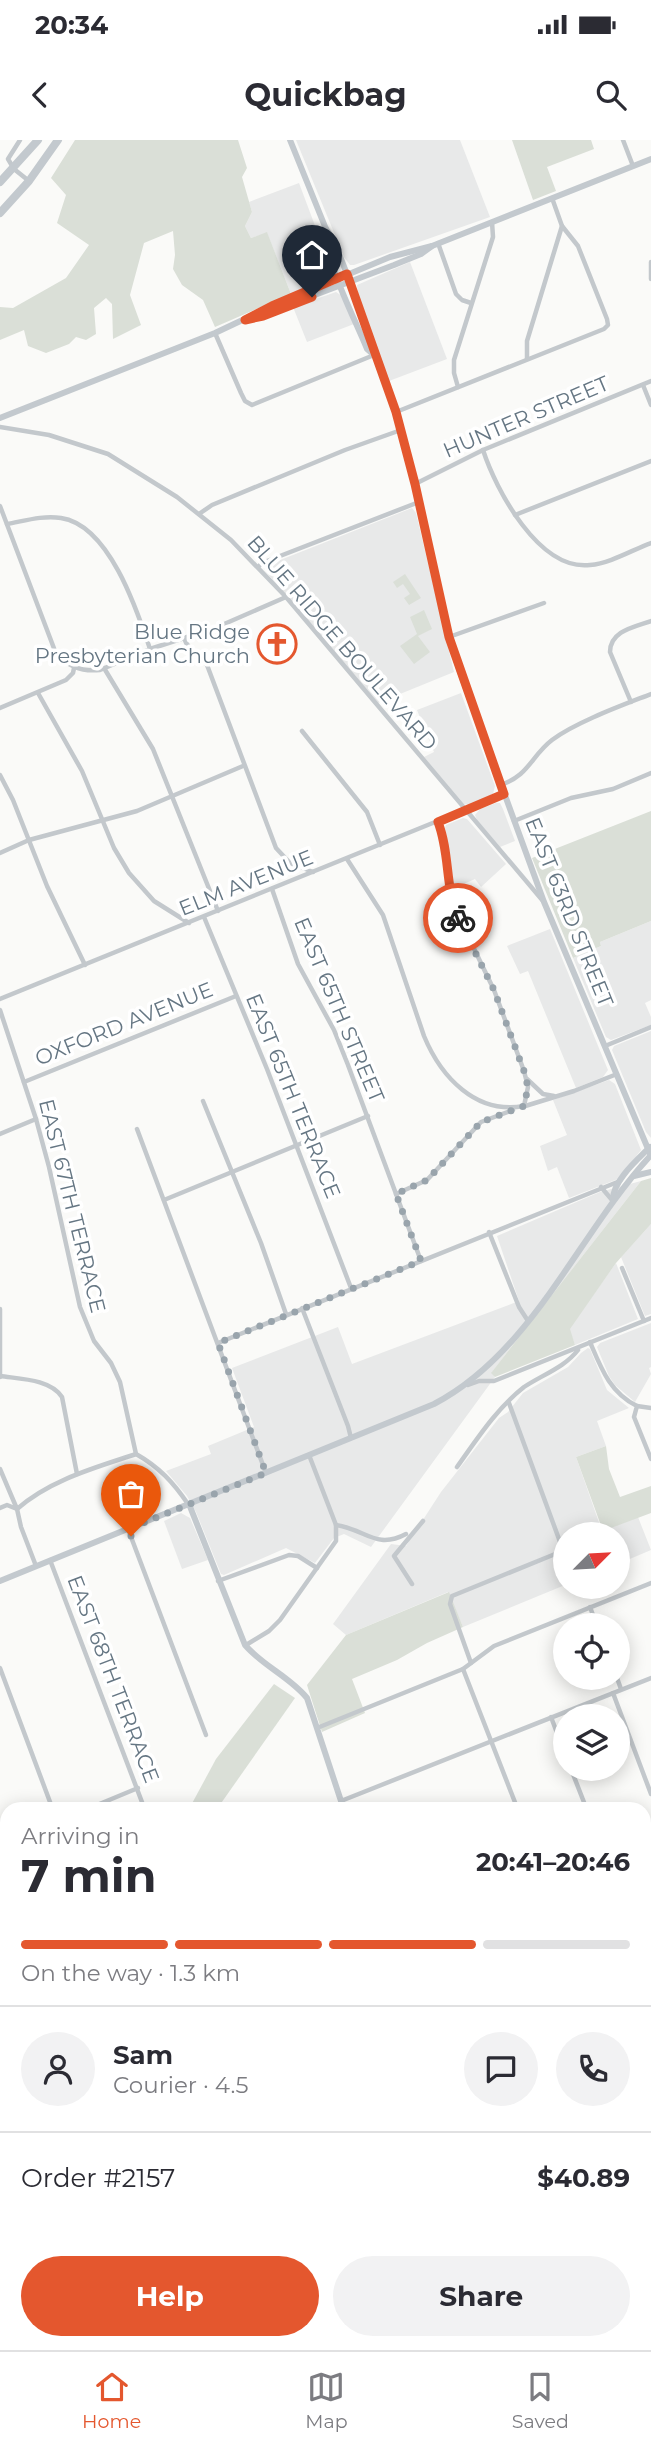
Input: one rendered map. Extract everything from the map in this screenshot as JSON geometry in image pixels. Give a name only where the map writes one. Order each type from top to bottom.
[{"type":"highway","points":[[0,182],[38,140]]},
{"type":"highway","points":[[0,213],[29,181],[58,140]]},
{"type":"main road","name":"EAST 63RD STREET","points":[[290,140],[347,274],[396,412],[449,637],[500,785],[544,902],[650,1152]]},
{"type":"main road","points":[[0,418],[215,333],[347,274],[390,257],[435,244],[651,159]]},
{"type":"main road","name":"EAST 63RD STREET","points":[[326,229],[325,242],[341,286],[367,349],[374,355]]},
{"type":"main road","points":[[245,320],[341,286],[413,257],[435,244]]},
{"type":"main road","points":[[0,1581],[434,1404],[461,1388],[494,1360],[528,1321],[650,1152]]},
{"type":"main road","points":[[613,1200],[612,1193],[621,1181],[650,1152]]},
{"type":"main road","points":[[632,1177],[651,1172]]},
{"type":"main road","points":[[188,1504],[245,1646],[256,1658],[300,1689],[307,1698],[341,1801]]},
{"type":"street","points":[[20,140],[9,156],[9,164],[29,181]]},
{"type":"street","points":[[623,140],[633,166]]},
{"type":"street","points":[[396,412],[604,329],[608,325],[579,246],[562,226],[552,198]]},
{"type":"street","points":[[458,387],[454,360],[493,237],[492,221]]},
{"type":"street","points":[[527,359],[527,341],[562,226]]},
{"type":"street","points":[[435,244],[456,294],[471,303]]},
{"type":"street","points":[[651,262],[651,279]]},
{"type":"street","points":[[215,333],[248,404],[255,404],[374,355]]},
{"type":"street","name":"HUNTER STREET","points":[[415,484],[483,450],[651,381]]},
{"type":"street","points":[[643,385],[651,405]]},
{"type":"street","name":"BLUE RIDGE BOULEVARD","points":[[0,427],[49,435],[108,454],[200,514],[258,567],[286,597],[544,902]]},
{"type":"street","points":[[200,514],[212,505],[401,430]]},
{"type":"street","points":[[483,450],[496,484],[515,515],[558,559],[575,565],[598,564],[651,543]]},
{"type":"street","points":[[515,515],[651,461]]},
{"type":"street","points":[[258,567],[310,543],[419,502]]},
{"type":"street","points":[[0,506],[55,651],[63,661],[74,668],[91,671],[104,668],[150,649],[215,628],[286,597]]},
{"type":"street","points":[[7,524],[40,518],[60,518],[91,534],[107,551],[122,578],[150,649]]},
{"type":"street","points":[[449,637],[544,603]]},
{"type":"street","points":[[631,702],[610,652],[610,643],[618,634],[651,621]]},
{"type":"street","points":[[184,638],[186,644],[199,654],[207,665],[276,848],[290,863],[313,872]]},
{"type":"street","points":[[0,708],[66,680],[74,668]]},
{"type":"street","points":[[104,668],[153,749],[218,911]]},
{"type":"street","points":[[38,693],[82,771],[120,860],[141,889],[189,923]]},
{"type":"street","points":[[500,785],[522,775],[542,748],[554,738],[651,694]]},
{"type":"street","points":[[302,731],[367,812],[380,845]]},
{"type":"street","points":[[0,853],[29,840],[137,811],[243,766]]},
{"type":"street","points":[[514,821],[571,798],[613,789],[651,773]]},
{"type":"street","points":[[0,775],[47,886],[85,965]]},
{"type":"street","name":"ELM AVENUE","points":[[0,999],[504,794]]},
{"type":"street","points":[[438,822],[444,842],[451,901],[494,990],[526,1078],[528,1087],[524,1106]]},
{"type":"street","points":[[347,859],[383,915],[432,1054],[452,1080],[472,1097],[509,1109],[524,1106]]},
{"type":"street","name":"EAST 65TH STREET","points":[[271,890],[298,964],[334,1030],[421,1261]]},
{"type":"street","name":"EAST 65TH TERRACE","points":[[204,917],[297,1145],[351,1288]]},
{"type":"street","name":"OXFORD AVENUE","points":[[24,1082],[236,996]]},
{"type":"street","name":"EAST 67TH TERRACE","points":[[0,1010],[49,1167],[80,1307],[94,1341],[111,1363],[120,1382],[135,1454]]},
{"type":"street","points":[[605,1046],[651,1027]]},
{"type":"street","points":[[396,1194],[427,1180],[481,1122],[617,1074]]},
{"type":"street","points":[[526,1078],[543,1094],[562,1095]]},
{"type":"street","points":[[203,1101],[286,1314]]},
{"type":"street","points":[[164,1200],[368,1116]]},
{"type":"street","points":[[0,1134],[36,1119]]},
{"type":"street","points":[[137,1129],[266,1473]]},
{"type":"street","points":[[218,1343],[601,1186],[621,1181]]},
{"type":"street","points":[[601,1186],[613,1200]]},
{"type":"street","points":[[489,1233],[519,1307],[528,1321]]},
{"type":"street","points":[[622,1268],[644,1321]]},
{"type":"street","points":[[302,1308],[351,1438]]},
{"type":"street","points":[[0,1309],[0,1376],[58,1390],[62,1396],[77,1474]]},
{"type":"street","points":[[461,1388],[479,1381],[500,1379],[651,1318]]},
{"type":"street","points":[[590,1342],[611,1385],[624,1398],[638,1406],[651,1408]]},
{"type":"street","points":[[457,1467],[495,1416],[523,1388],[572,1358],[580,1348]]},
{"type":"street","points":[[509,1403],[554,1522]]},
{"type":"street","points":[[638,1406],[635,1418],[651,1459]]},
{"type":"street","points":[[0,1508],[7,1505],[17,1509],[35,1493],[77,1474],[135,1454],[158,1466],[188,1504]]},
{"type":"street","points":[[245,1646],[269,1632],[280,1620],[336,1541],[336,1525],[309,1455]]},
{"type":"street","name":"EAST 68TH TERRACE","points":[[0,1469],[36,1566]]},
{"type":"street","points":[[412,1584],[394,1556],[423,1521]]},
{"type":"street","points":[[336,1525],[385,1542],[406,1534]]},
{"type":"street","points":[[128,1529],[206,1735]]},
{"type":"street","points":[[471,1663],[450,1599],[456,1593],[553,1554]]},
{"type":"street","points":[[218,1581],[289,1555],[298,1556],[317,1568]]},
{"type":"street","name":"EAST 68TH TERRACE","points":[[50,1560],[142,1802]]},
{"type":"street","points":[[317,1728],[464,1669],[494,1646],[651,1583]]},
{"type":"street","points":[[590,1607],[592,1613]]},
{"type":"street","points":[[0,1668],[50,1802]]},
{"type":"street","points":[[464,1669],[515,1802]]},
{"type":"street","points":[[630,1686],[651,1678]]},
{"type":"street","points":[[341,1801],[619,1690]]},
{"type":"street","points":[[613,1693],[651,1794]]},
{"type":"street","points":[[551,1717],[553,1722]]},
{"type":"street","points":[[576,1781],[584,1802]]},
{"type":"street","points":[[104,1802],[138,1788]]},
{"type":"shaded area","points":[[75,140],[238,140],[247,168],[242,177],[252,212],[245,226],[251,238],[267,232],[291,294],[215,327],[203,300],[182,285],[173,269],[173,231],[144,243],[130,295],[141,325],[113,339],[112,304],[106,298],[94,308],[96,334],[86,340],[76,337],[69,344],[46,353],[28,346],[24,330],[0,340],[0,307],[13,308],[66,278],[89,245],[57,223],[66,195],[51,178]]},
{"type":"shaded area","points":[[296,140],[460,140],[490,217],[350,265],[344,257]]},
{"type":"shaded area","points":[[512,140],[591,140],[594,149],[547,167],[556,191],[533,200]]},
{"type":"shaded area","points":[[299,183],[332,271],[329,279],[291,294],[267,233],[251,238],[245,226],[252,212],[249,202]]},
{"type":"shaded area","points":[[410,262],[447,359],[389,381],[358,295],[357,285]]},
{"type":"shaded area","points":[[336,292],[342,296],[354,324],[307,342],[293,307]]},
{"type":"shaded area","points":[[412,508],[416,513],[454,672],[378,703],[266,572],[265,566]]},
{"type":"shaded area","points":[[405,574],[421,598],[409,605],[404,598],[410,594],[403,584],[397,588],[393,582]]},
{"type":"shaded area","points":[[424,610],[432,629],[418,636],[430,652],[414,664],[400,646],[417,634],[410,617]]},
{"type":"shaded area","points":[[461,693],[495,786],[493,794],[469,805],[464,804],[424,757],[434,752],[417,710]]},
{"type":"shaded area","points":[[500,803],[503,809],[515,841],[500,847],[475,815],[480,809]]},
{"type":"shaded area","points":[[651,811],[651,921],[600,942],[601,946],[573,958],[532,858]]},
{"type":"shaded area","points":[[467,819],[506,864],[481,887],[475,879],[452,889],[445,828],[446,825]]},
{"type":"shaded area","points":[[651,921],[651,1000],[645,1003],[651,1017],[651,1025],[611,1040],[606,1037],[573,958],[601,946],[600,942]]},
{"type":"shaded area","points":[[550,929],[608,1070],[603,1077],[576,1088],[528,971],[520,974],[507,946]]},
{"type":"shaded area","points":[[651,1031],[651,1138],[646,1132],[612,1050],[614,1046]]},
{"type":"shaded area","points":[[609,1080],[615,1084],[641,1150],[618,1179],[569,1198],[557,1167],[548,1171],[540,1146],[567,1135],[553,1100]]},
{"type":"shaded area","points":[[651,1178],[651,1224],[616,1263],[570,1329],[575,1345],[495,1377],[491,1373],[641,1181]]},
{"type":"shaded area","points":[[641,1181],[492,1372],[495,1377],[371,1547],[344,1534],[334,1538],[315,1563],[286,1548],[221,1574],[196,1512],[187,1496],[166,1471],[211,1454],[208,1446],[254,1427],[232,1368],[338,1327],[352,1364],[519,1301],[497,1236],[600,1192]]},
{"type":"shaded area","points":[[651,1224],[651,1314],[645,1316],[621,1257]]},
{"type":"shaded area","points":[[616,1263],[638,1319],[575,1345],[569,1329]]},
{"type":"shaded area","points":[[651,1323],[651,1374],[635,1402],[615,1385],[597,1347],[600,1343]]},
{"type":"shaded area","points":[[590,1349],[607,1390],[629,1408],[597,1421],[606,1446],[576,1457],[599,1522],[553,1522],[553,1590],[463,1627],[448,1592],[346,1635],[333,1624],[391,1544],[406,1546],[441,1492],[499,1418],[508,1412],[523,1393],[568,1367],[581,1353]]},
{"type":"shaded area","points":[[606,1446],[609,1469],[620,1497],[651,1486],[651,1513],[627,1522],[600,1522],[576,1457]]},
{"type":"shaded area","points":[[181,1513],[190,1518],[208,1560],[182,1569],[164,1521]]},
{"type":"shaded area","points":[[638,1517],[651,1550],[630,1559],[630,1522],[625,1522]]},
{"type":"shaded area","points":[[449,1592],[463,1627],[352,1679],[365,1713],[322,1732],[307,1685],[346,1635]]},
{"type":"shaded area","points":[[274,1684],[295,1698],[222,1802],[193,1802],[216,1759]]},
{"type":"way so far","points":[[131,1536],[128,1529],[266,1473],[218,1343],[421,1261],[396,1194],[427,1180],[481,1122],[524,1106],[528,1087],[524,1071],[494,990],[458,918]]},
{"type":"place","name":"Blue Ridge Presbyterian Church","points":[[277,644]]},
{"type":"route","points":[[312,297],[245,320],[347,274],[396,412],[449,637],[504,794],[438,822],[444,842],[451,901],[458,918]]}]
